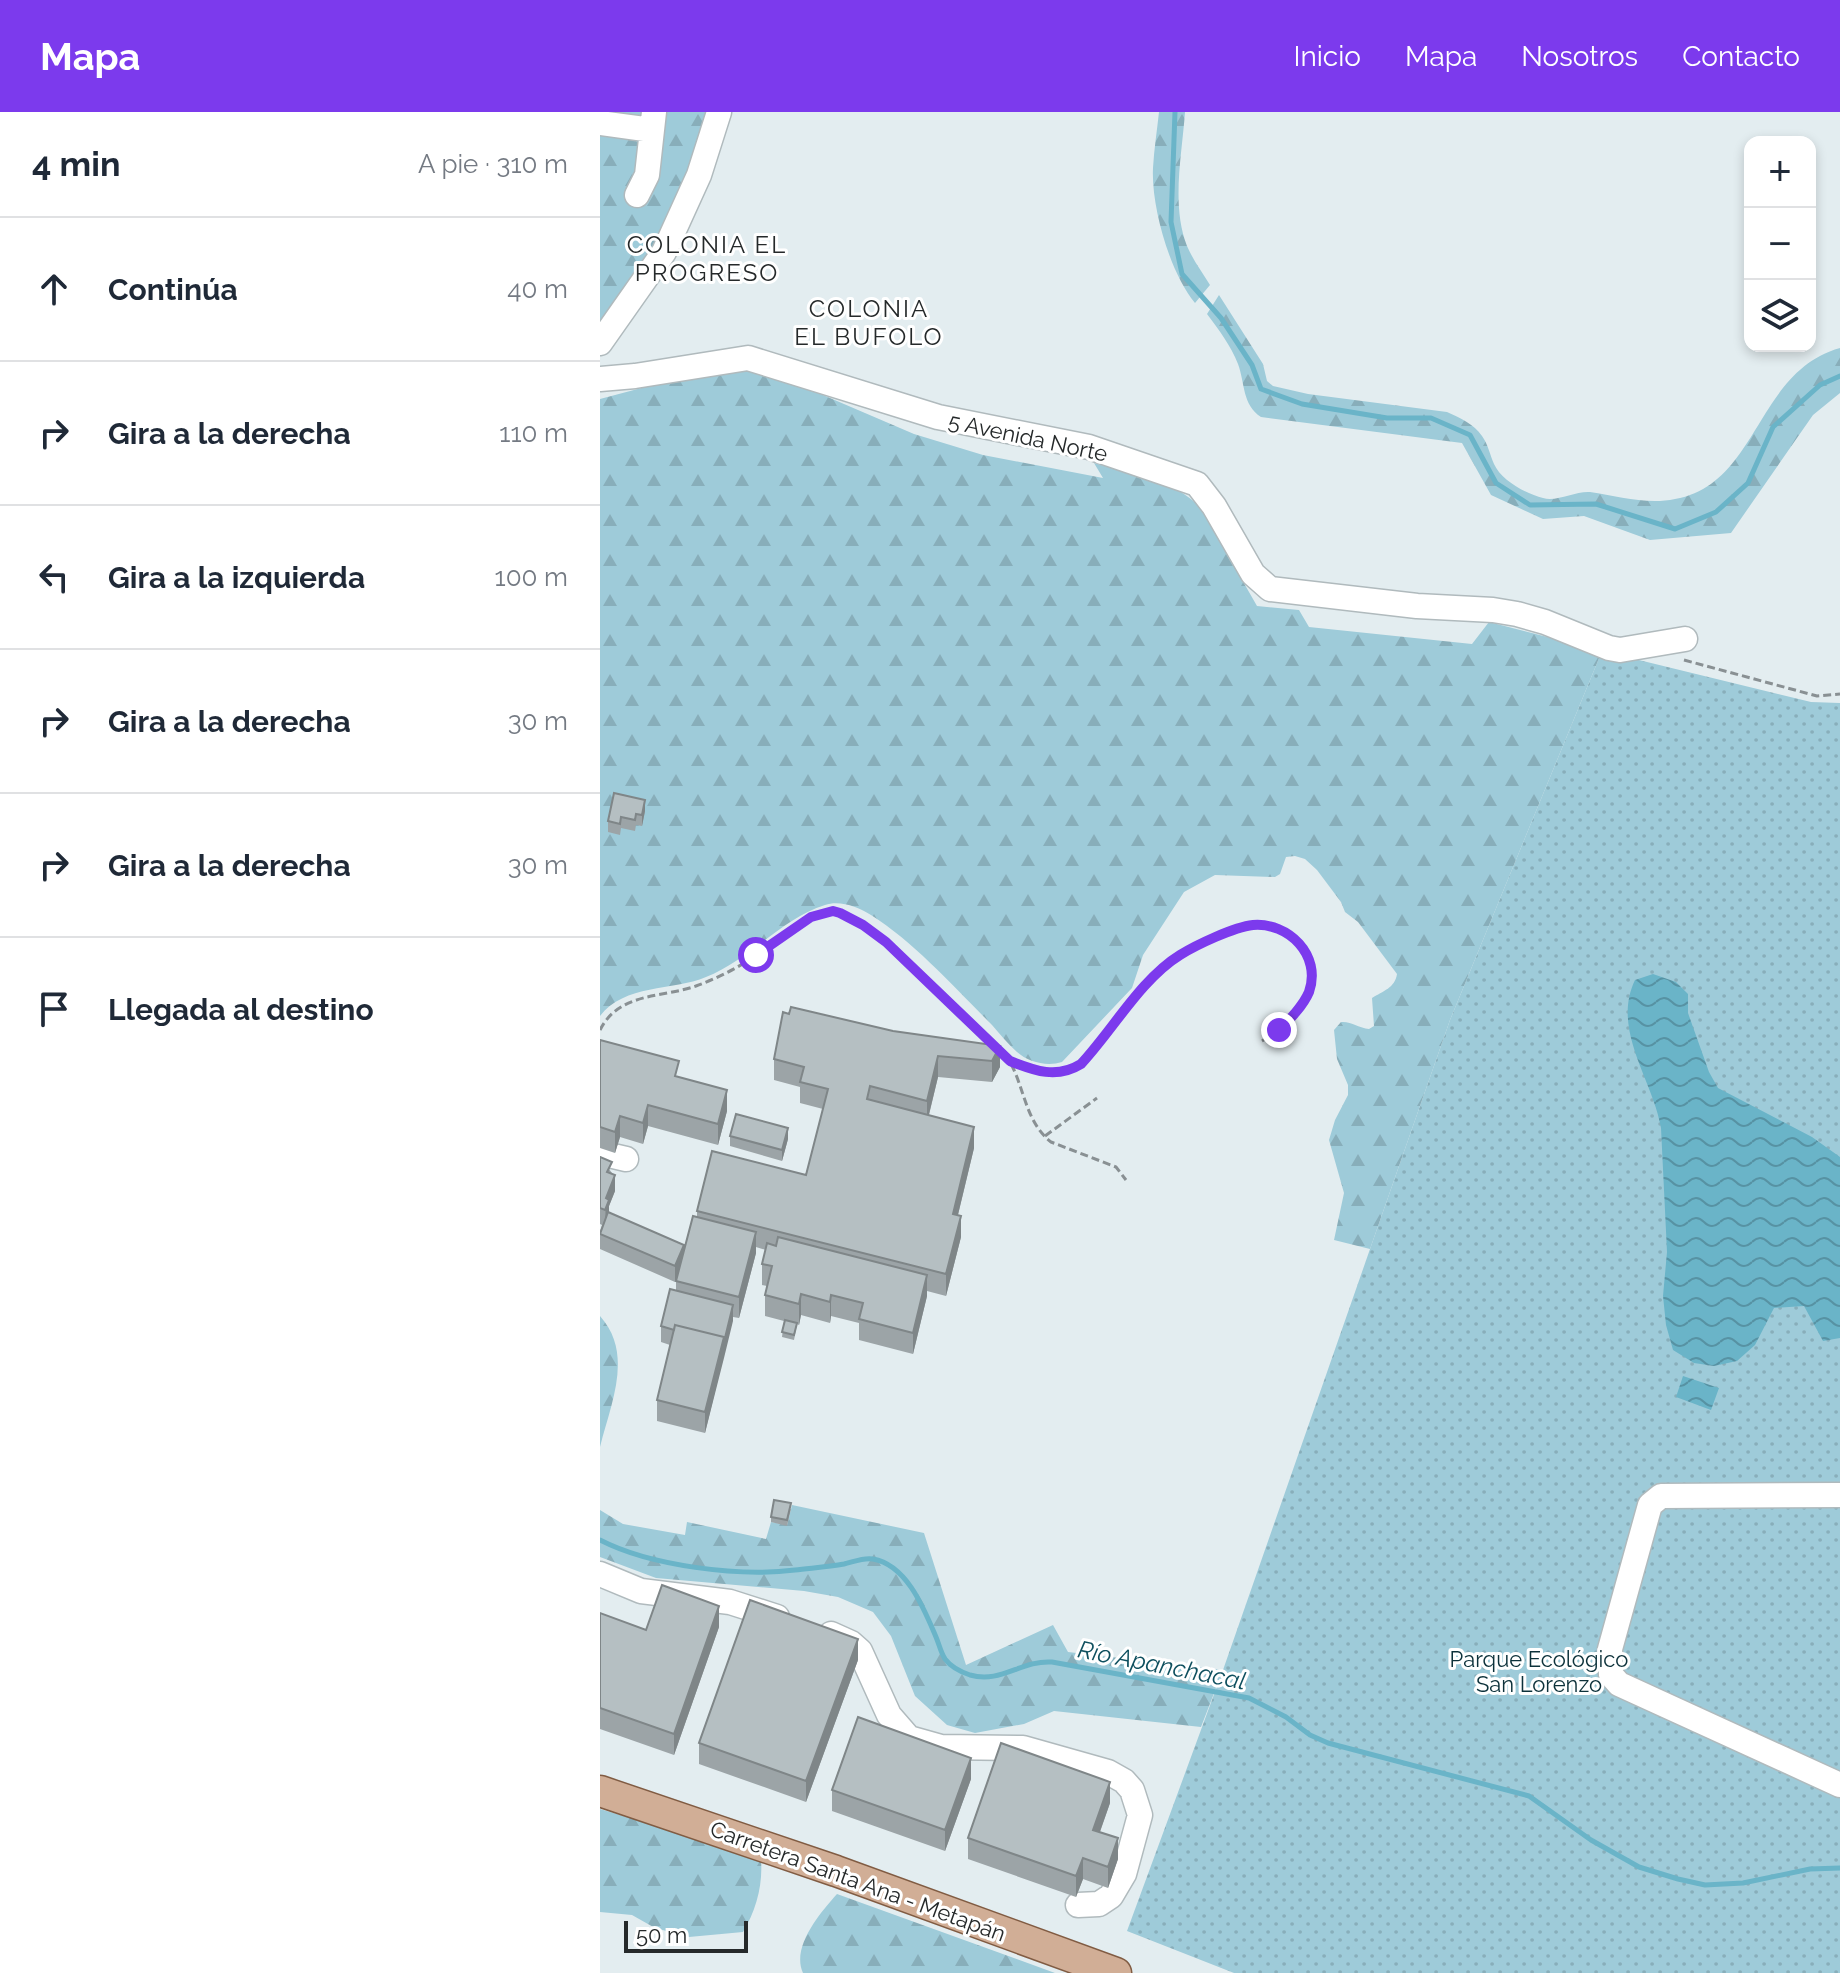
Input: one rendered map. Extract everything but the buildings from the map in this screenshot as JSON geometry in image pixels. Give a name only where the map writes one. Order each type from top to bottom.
[{"type":"main road","name":"Carretera Santa Ana - Metapán","points":[[600,1791],[836,1871],[1116,1973]]},
{"type":"street","points":[[600,343],[664,252],[699,175],[719,112]]},
{"type":"street","points":[[600,123],[653,121],[647,175],[637,195]]},
{"type":"street","name":"5 Avenida Norte","points":[[600,379],[748,358],[938,417],[1089,447],[1188,479],[1206,494],[1253,574],[1270,589],[1417,606],[1493,610],[1545,622],[1609,648],[1684,650]]},
{"type":"street","points":[[600,1153],[626,1159]]},
{"type":"street","points":[[1840,1495],[1661,1496],[1650,1505],[1610,1649],[1611,1675],[1619,1684],[1840,1785]]},
{"type":"street","points":[[600,1574],[641,1591],[730,1602],[851,1643],[860,1651],[889,1715],[909,1738],[941,1747],[1041,1751],[1108,1772],[1124,1781],[1132,1790],[1140,1815],[1124,1874],[1111,1896],[1099,1904],[1078,1905]]},
{"type":"path","points":[[1684,650],[1817,696],[1840,694]]},
{"type":"path","points":[[600,1030],[615,1011],[636,999],[695,987],[744,963],[811,917],[833,911],[863,925],[886,942],[1010,1061],[1035,1071],[1071,1070],[1088,1057],[1156,975],[1180,955],[1249,925],[1280,928],[1298,942],[1308,955],[1312,974],[1308,993],[1296,1013],[1262,1041]]},
{"type":"path","points":[[1010,1061],[1030,1116],[1044,1136],[1051,1142],[1116,1167],[1126,1180]]},
{"type":"path","points":[[1044,1136],[1097,1098]]},
{"type":"green space","points":[[600,112],[707,112],[692,165],[674,209],[639,273],[600,334]]},
{"type":"green space","points":[[1159,112],[1185,112],[1179,180],[1182,230],[1187,246],[1210,285],[1195,303],[1170,257],[1155,201],[1153,168]]},
{"type":"green space","points":[[1219,295],[1263,364],[1267,381],[1273,386],[1308,394],[1447,412],[1479,432],[1502,476],[1522,490],[1543,498],[1590,492],[1664,501],[1703,489],[1724,472],[1742,451],[1790,380],[1812,361],[1840,348],[1840,393],[1813,415],[1731,533],[1650,540],[1584,516],[1543,519],[1491,495],[1462,443],[1261,417],[1247,400],[1232,351],[1207,314]]},
{"type":"green space","points":[[749,367],[914,434],[983,455],[1103,478],[1094,463],[1137,474],[1178,490],[1201,508],[1257,606],[1299,610],[1309,627],[1472,644],[1489,622],[1602,651],[1450,1020],[1370,1249],[1334,1240],[1344,1193],[1329,1140],[1348,1095],[1348,1085],[1337,1059],[1334,1030],[1341,1022],[1369,1029],[1374,1026],[1372,998],[1391,986],[1397,974],[1358,922],[1345,912],[1317,870],[1305,859],[1286,857],[1280,874],[1275,877],[1215,875],[1184,892],[1143,955],[1132,988],[1062,1062],[1038,1063],[1021,1056],[919,952],[866,912],[843,904],[825,905],[809,911],[722,970],[693,981],[635,993],[622,998],[600,1016],[600,399],[713,369]]},
{"type":"green space","name":"Parque Ecológico San Lorenzo","points":[[1602,651],[1811,702],[1840,703],[1840,1973],[1234,1973],[1127,1931],[1223,1670],[1450,1020]]},
{"type":"green space","points":[[600,1316],[616,1346],[618,1363],[614,1396],[600,1447]]},
{"type":"green space","points":[[792,1505],[924,1533],[966,1665],[1053,1625],[1068,1652],[1223,1670],[1201,1727],[1054,1711],[1024,1724],[975,1733],[947,1725],[915,1696],[891,1636],[873,1612],[838,1597],[804,1591],[656,1578],[600,1557],[600,1510],[623,1524],[685,1535],[687,1522],[766,1539],[771,1522],[787,1525]]},
{"type":"green space","points":[[600,1809],[755,1855],[761,1860],[758,1898],[743,1932],[689,1937],[655,1928],[632,1915],[600,1912]]},
{"type":"green space","points":[[837,1894],[1055,1973],[803,1973],[800,1963],[804,1942],[816,1920]]},
{"type":"water","points":[[1653,974],[1676,982],[1688,994],[1688,1013],[1709,1072],[1718,1088],[1812,1137],[1840,1157],[1840,1338],[1823,1341],[1804,1306],[1774,1308],[1755,1345],[1737,1361],[1714,1366],[1694,1363],[1673,1350],[1663,1296],[1667,1252],[1661,1128],[1636,1055],[1628,1017],[1635,980]]},
{"type":"water","points":[[1683,1376],[1719,1388],[1711,1410],[1676,1397]]},
{"type":"waterway","points":[[1175,112],[1171,222],[1182,274],[1221,318],[1252,365],[1261,389],[1302,404],[1387,418],[1431,418],[1470,435],[1496,483],[1530,505],[1596,504],[1675,529],[1716,512],[1748,483],[1773,427],[1820,385],[1840,376]]},
{"type":"waterway","name":"Río Apanchacal","points":[[600,1540],[669,1563],[748,1572],[832,1566],[873,1559],[885,1563],[905,1579],[920,1602],[945,1659],[967,1674],[992,1676],[1030,1664],[1052,1662],[1249,1698],[1328,1743],[1529,1796],[1591,1840],[1639,1867],[1678,1879],[1705,1885],[1743,1883],[1810,1869],[1840,1868]]},
{"type":"district","name":"COLONIA EL PROGRESO","points":[[707,258]]},
{"type":"district","name":"COLONIA EL BUFOLO","points":[[869,322]]},
{"type":"route","points":[[756,955],[811,917],[833,911],[840,913],[886,942],[1010,1061],[1035,1071],[1065,1072],[1081,1064],[1156,975],[1180,955],[1240,928],[1264,925],[1280,928],[1298,942],[1311,964],[1308,993],[1296,1013],[1279,1030]]}]
